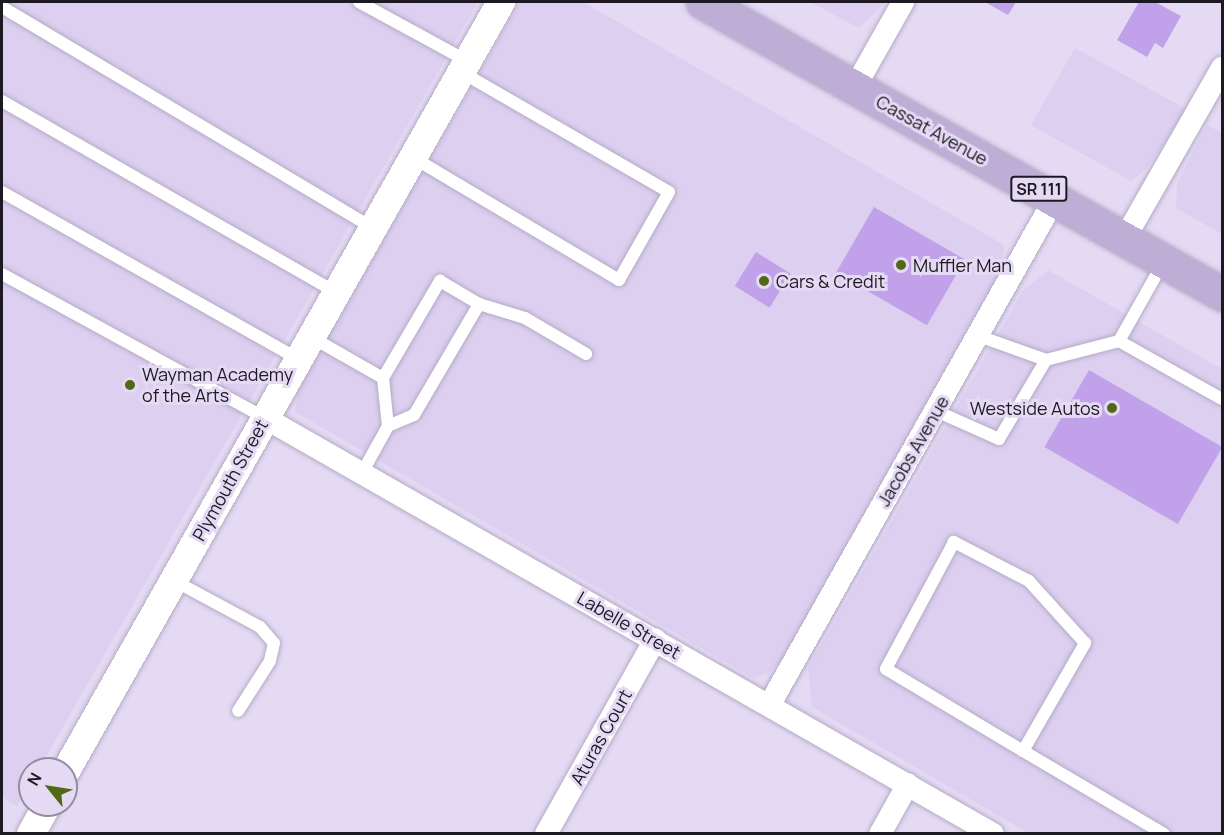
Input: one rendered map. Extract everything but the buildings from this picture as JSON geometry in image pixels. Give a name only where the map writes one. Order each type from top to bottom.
[{"type":"main road","name":"Cassat Avenue","points":[[703,2],[1222,294]]},
{"type":"street","name":"Plymouth Street","points":[[74,757],[501,2]]},
{"type":"street","points":[[855,87],[903,2]]},
{"type":"street","points":[[1125,238],[1222,68]]},
{"type":"street","name":"Jacobs Avenue","points":[[770,704],[1055,198]]},
{"type":"street","name":"Labelle Street","points":[[265,418],[770,704],[993,834]]},
{"type":"street","name":"Aturas Court","points":[[546,834],[655,640]]},
{"type":"street","points":[[880,834],[908,784]]},
{"type":"street","points":[[31,834],[40,817]]},
{"type":"lane","points":[[359,2],[669,192],[619,280],[412,158]]},
{"type":"lane","points":[[2,7],[372,228]]},
{"type":"lane","points":[[2,100],[336,292]]},
{"type":"lane","points":[[2,192],[305,348],[383,378]]},
{"type":"lane","points":[[1119,341],[1164,261]]},
{"type":"lane","points":[[2,274],[265,418]]},
{"type":"lane","points":[[362,473],[388,426],[383,378],[440,280],[479,304],[525,318],[586,354]]},
{"type":"lane","points":[[388,426],[414,415],[479,304]]},
{"type":"lane","points":[[979,336],[1046,360],[1119,341],[1222,399]]},
{"type":"lane","points":[[936,411],[999,440],[1046,360]]},
{"type":"lane","points":[[1023,751],[1085,644],[1029,581],[954,542],[886,669],[1023,751],[1164,834]]},
{"type":"lane","points":[[173,580],[260,627],[274,643],[270,661],[238,711]]},
{"type":"shaded area","name":"Wayman Academy of the Arts","points":[[2,2],[478,2],[46,757],[18,757],[17,806],[2,797]]},
{"type":"shaded area","points":[[520,2],[583,2],[1004,245],[999,281],[788,654],[769,673],[753,678],[295,412],[299,388]]},
{"type":"shaded area","points":[[810,2],[886,2],[859,28]]},
{"type":"shaded area","points":[[1075,48],[1188,110],[1146,169],[1131,181],[1031,125]]},
{"type":"shaded area","points":[[1207,125],[1222,133],[1222,234],[1176,208],[1177,183]]},
{"type":"shaded area","points":[[1048,270],[1222,369],[1222,833],[1028,833],[812,707],[808,668],[1023,291]]},
{"type":"place","name":"Muffler Man","points":[[901,265]]},
{"type":"place","name":"Cars & Credit","points":[[764,281]]},
{"type":"place","name":"Wayman Academy of the Arts","points":[[130,385]]},
{"type":"place","name":"Westside Autos","points":[[1112,408]]}]
